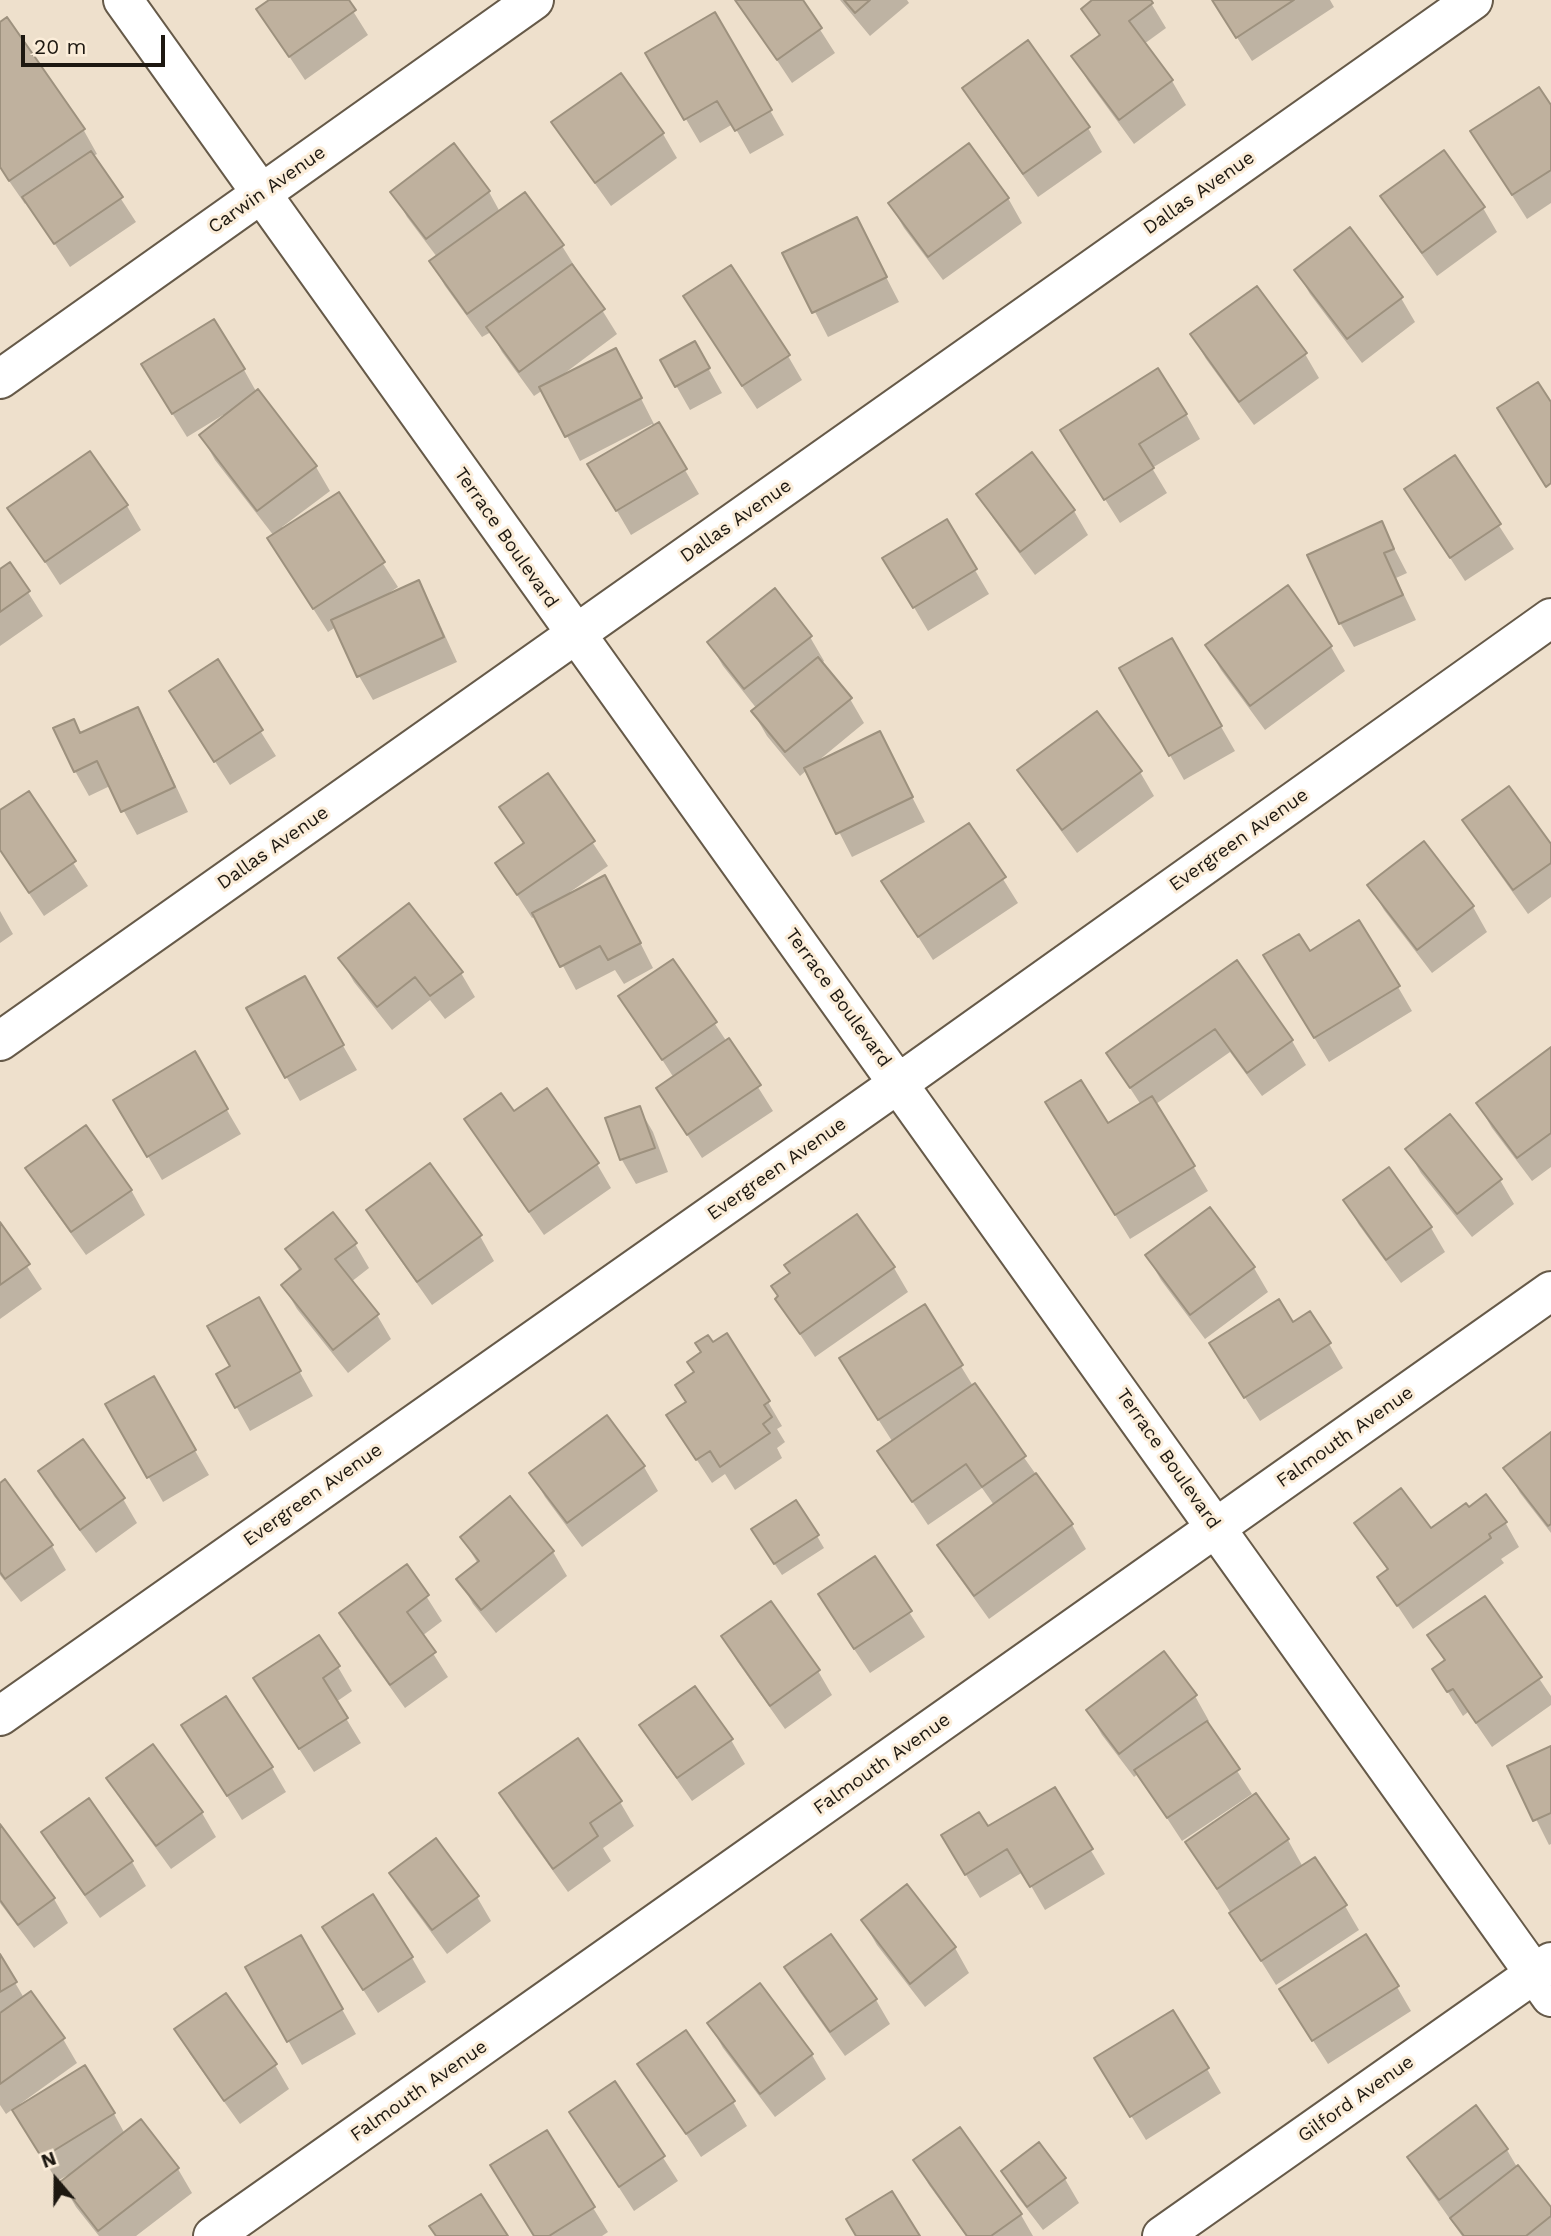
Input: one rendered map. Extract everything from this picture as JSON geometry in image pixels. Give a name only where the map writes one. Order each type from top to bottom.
[{"type":"street","name":"Terrace Boulevard","points":[[123,0],[1217,1529],[1545,1978]]},
{"type":"street","name":"Carwin Avenue","points":[[0,379],[534,0]]},
{"type":"street","name":"Dallas Avenue","points":[[0,1041],[1473,0]]},
{"type":"street","name":"Evergreen Avenue","points":[[0,1716],[899,1083],[1551,618]]},
{"type":"street","name":"Falmouth Avenue","points":[[213,2236],[1217,1529],[1551,1290]]},
{"type":"street","name":"Gilford Avenue","points":[[1162,2236],[1545,1978]]},
{"type":"building","points":[[269,0],[349,0],[356,10],[289,57],[256,9]]},
{"type":"building","points":[[735,0],[803,0],[822,28],[777,60]]},
{"type":"building","points":[[844,0],[870,0],[855,13]]},
{"type":"building","points":[[1092,0],[1151,0],[1153,3],[1129,21],[1173,80],[1119,120],[1071,56],[1100,35],[1081,9]]},
{"type":"building","points":[[1212,0],[1294,0],[1236,38]]},
{"type":"building","points":[[715,12],[772,110],[735,131],[717,101],[684,120],[645,53]]},
{"type":"building","points":[[7,17],[85,129],[9,181],[0,167],[0,22]]},
{"type":"building","points":[[1028,40],[1090,127],[1023,174],[962,88]]},
{"type":"building","points":[[621,73],[664,133],[595,183],[551,122]]},
{"type":"building","points":[[1539,87],[1551,105],[1551,170],[1512,195],[1470,131]]},
{"type":"building","points":[[454,143],[490,191],[426,239],[390,192]]},
{"type":"building","points":[[969,143],[1009,198],[928,257],[888,203]]},
{"type":"building","points":[[1444,150],[1485,207],[1422,253],[1380,196]]},
{"type":"building","points":[[91,151],[123,197],[54,244],[22,197]]},
{"type":"building","points":[[525,192],[564,245],[467,314],[429,261]]},
{"type":"building","points":[[857,217],[887,277],[812,313],[782,253]]},
{"type":"building","points":[[1350,227],[1403,297],[1347,339],[1294,270]]},
{"type":"building","points":[[572,264],[605,309],[519,372],[486,327]]},
{"type":"building","points":[[731,265],[790,355],[742,386],[683,296]]},
{"type":"building","points":[[1257,286],[1307,353],[1239,402],[1190,334]]},
{"type":"building","points":[[214,319],[245,369],[172,414],[141,364]]},
{"type":"building","points":[[695,341],[710,368],[675,387],[660,360]]},
{"type":"building","points":[[616,348],[642,398],[565,437],[539,387]]},
{"type":"building","points":[[1158,368],[1187,414],[1139,444],[1154,468],[1104,500],[1060,430]]},
{"type":"building","points":[[1538,382],[1551,402],[1551,483],[1546,487],[1497,408]]},
{"type":"building","points":[[258,389],[317,466],[257,511],[199,435]]},
{"type":"building","points":[[659,422],[687,469],[616,511],[587,464]]},
{"type":"building","points":[[90,451],[128,505],[45,562],[7,508]]},
{"type":"building","points":[[1032,452],[1075,510],[1020,552],[976,494]]},
{"type":"building","points":[[1455,455],[1501,524],[1450,558],[1404,489]]},
{"type":"building","points":[[339,492],[385,562],[313,609],[267,538]]},
{"type":"building","points":[[947,519],[977,569],[913,608],[882,558]]},
{"type":"building","points":[[1382,521],[1394,549],[1384,553],[1403,595],[1339,624],[1307,555]]},
{"type":"building","points":[[10,562],[30,591],[0,612],[0,569]]},
{"type":"building","points":[[419,580],[444,637],[357,677],[331,620]]},
{"type":"building","points":[[1288,585],[1332,646],[1250,706],[1205,645]]},
{"type":"building","points":[[775,588],[812,636],[744,689],[707,642]]},
{"type":"building","points":[[1172,638],[1222,726],[1169,756],[1119,668]]},
{"type":"building","points":[[818,657],[852,698],[785,752],[751,711]]},
{"type":"building","points":[[218,659],[263,730],[214,762],[169,691]]},
{"type":"building","points":[[138,707],[175,787],[121,812],[97,761],[74,772],[53,728],[74,719],[80,733]]},
{"type":"building","points":[[1097,711],[1142,771],[1062,830],[1017,770]]},
{"type":"building","points":[[880,731],[913,797],[836,834],[804,768]]},
{"type":"building","points":[[548,773],[595,841],[517,895],[495,863],[524,843],[499,807]]},
{"type":"building","points":[[1509,786],[1551,844],[1551,863],[1513,890],[1462,820]]},
{"type":"building","points":[[29,791],[76,861],[29,893],[0,850],[0,810]]},
{"type":"building","points":[[969,823],[1006,877],[918,937],[881,881]]},
{"type":"building","points":[[1424,841],[1474,906],[1417,950],[1367,885]]},
{"type":"building","points":[[605,875],[641,943],[608,960],[600,946],[560,967],[532,913]]},
{"type":"building","points":[[409,903],[463,972],[430,996],[415,977],[377,1007],[338,958]]},
{"type":"building","points":[[1359,920],[1400,986],[1314,1038],[1263,955],[1299,934],[1310,951]]},
{"type":"building","points":[[673,959],[717,1022],[662,1060],[618,996]]},
{"type":"building","points":[[1237,960],[1293,1040],[1247,1073],[1215,1029],[1130,1088],[1106,1053]]},
{"type":"building","points":[[305,976],[344,1045],[285,1078],[246,1008]]},
{"type":"building","points":[[729,1038],[761,1085],[687,1135],[656,1088]]},
{"type":"building","points":[[1551,1047],[1551,1133],[1517,1158],[1476,1103]]},
{"type":"building","points":[[195,1051],[228,1109],[147,1157],[113,1100]]},
{"type":"building","points":[[1081,1080],[1108,1123],[1152,1096],[1195,1166],[1115,1215],[1045,1102]]},
{"type":"building","points":[[547,1088],[599,1163],[529,1212],[464,1119],[501,1093],[514,1111]]},
{"type":"building","points":[[640,1106],[655,1148],[620,1160],[605,1118]]},
{"type":"building","points":[[1450,1114],[1502,1179],[1457,1214],[1405,1149]]},
{"type":"building","points":[[86,1125],[132,1190],[71,1232],[25,1168]]},
{"type":"building","points":[[430,1163],[482,1235],[417,1282],[366,1210]]},
{"type":"building","points":[[1389,1167],[1432,1227],[1386,1260],[1343,1200]]},
{"type":"building","points":[[1210,1207],[1255,1267],[1190,1315],[1145,1255]]},
{"type":"building","points":[[333,1212],[357,1243],[335,1259],[379,1314],[333,1350],[281,1285],[301,1269],[285,1249]]},
{"type":"building","points":[[857,1214],[895,1267],[800,1334],[775,1299],[778,1296],[771,1286],[790,1273],[784,1265]]},
{"type":"building","points":[[0,1222],[30,1264],[0,1285]]},
{"type":"building","points":[[259,1297],[301,1371],[235,1408],[216,1374],[230,1366],[207,1326]]},
{"type":"building","points":[[1279,1299],[1293,1322],[1310,1311],[1331,1343],[1244,1398],[1209,1343]]},
{"type":"building","points":[[925,1304],[963,1365],[878,1420],[839,1358]]},
{"type":"building","points":[[727,1333],[770,1401],[764,1405],[772,1417],[763,1424],[770,1433],[720,1467],[710,1451],[696,1460],[666,1415],[686,1402],[675,1385],[694,1372],[687,1362],[701,1352],[695,1343],[708,1335],[713,1342]]},
{"type":"building","points":[[154,1376],[196,1450],[147,1478],[105,1404]]},
{"type":"building","points":[[975,1383],[1026,1456],[982,1487],[966,1464],[912,1502],[877,1451]]},
{"type":"building","points":[[607,1415],[645,1466],[567,1523],[529,1473]]},
{"type":"building","points":[[1551,1432],[1551,1524],[1548,1526],[1503,1468]]},
{"type":"building","points":[[83,1439],[125,1498],[80,1530],[38,1471]]},
{"type":"building","points":[[1036,1473],[1073,1524],[974,1596],[937,1545]]},
{"type":"building","points":[[5,1479],[53,1545],[5,1579],[0,1572],[0,1483]]},
{"type":"building","points":[[1401,1488],[1431,1528],[1466,1503],[1469,1507],[1486,1494],[1507,1522],[1489,1534],[1491,1538],[1397,1606],[1377,1577],[1388,1569],[1354,1523]]},
{"type":"building","points":[[510,1496],[554,1551],[481,1610],[456,1579],[479,1561],[460,1537]]},
{"type":"building","points":[[796,1500],[819,1535],[774,1564],[751,1529]]},
{"type":"building","points":[[875,1556],[912,1611],[854,1649],[818,1594]]},
{"type":"building","points":[[407,1564],[429,1595],[407,1612],[436,1652],[390,1685],[339,1613]]},
{"type":"building","points":[[1485,1596],[1542,1677],[1476,1723],[1453,1689],[1447,1692],[1432,1669],[1445,1660],[1427,1635]]},
{"type":"building","points":[[771,1601],[820,1670],[770,1706],[721,1636]]},
{"type":"building","points":[[319,1635],[340,1666],[323,1678],[348,1718],[299,1749],[253,1678]]},
{"type":"building","points":[[1164,1651],[1197,1695],[1119,1754],[1086,1710]]},
{"type":"building","points":[[695,1686],[733,1739],[677,1778],[639,1725]]},
{"type":"building","points":[[226,1696],[273,1767],[227,1796],[181,1725]]},
{"type":"building","points":[[1207,1721],[1240,1769],[1167,1818],[1134,1770]]},
{"type":"building","points":[[578,1738],[622,1801],[590,1823],[598,1836],[553,1869],[499,1793]]},
{"type":"building","points":[[153,1744],[203,1812],[156,1846],[106,1778]]},
{"type":"building","points":[[1551,1746],[1551,1813],[1533,1821],[1507,1766]]},
{"type":"building","points":[[1055,1787],[1093,1849],[1030,1887],[1007,1849],[965,1875],[941,1835],[979,1812],[988,1826]]},
{"type":"building","points":[[1256,1793],[1289,1839],[1217,1889],[1185,1842]]},
{"type":"building","points":[[89,1798],[133,1861],[85,1895],[41,1832]]},
{"type":"building","points":[[0,1824],[55,1898],[18,1925],[0,1900]]},
{"type":"building","points":[[436,1838],[479,1896],[432,1930],[389,1873]]},
{"type":"building","points":[[1315,1857],[1347,1905],[1261,1961],[1229,1913]]},
{"type":"building","points":[[907,1884],[956,1947],[910,1984],[861,1920]]},
{"type":"building","points":[[373,1894],[413,1957],[363,1990],[322,1927]]},
{"type":"building","points":[[831,1934],[877,1999],[830,2032],[784,1967]]},
{"type":"building","points":[[1366,1934],[1399,1986],[1312,2041],[1279,1989]]},
{"type":"building","points":[[301,1935],[343,2009],[287,2042],[245,1967]]},
{"type":"building","points":[[0,1954],[17,1982],[0,1992]]},
{"type":"building","points":[[760,1983],[813,2054],[760,2094],[707,2023]]},
{"type":"building","points":[[31,1991],[65,2038],[0,2084],[0,2013]]},
{"type":"building","points":[[226,1993],[277,2064],[224,2101],[174,2029]]},
{"type":"building","points":[[1173,2010],[1209,2068],[1130,2117],[1094,2058]]},
{"type":"building","points":[[686,2030],[735,2101],[686,2134],[637,2064]]},
{"type":"building","points":[[85,2065],[115,2113],[42,2158],[12,2110]]},
{"type":"building","points":[[615,2081],[665,2156],[619,2187],[569,2112]]},
{"type":"building","points":[[1476,2105],[1508,2149],[1439,2200],[1407,2157]]},
{"type":"building","points":[[141,2119],[179,2168],[98,2231],[60,2182]]},
{"type":"building","points":[[960,2127],[1022,2214],[991,2236],[967,2236],[913,2160]]},
{"type":"building","points":[[547,2130],[595,2207],[549,2236],[534,2236],[490,2165]]},
{"type":"building","points":[[1039,2142],[1066,2178],[1027,2207],[1001,2171]]},
{"type":"building","points":[[1518,2165],[1551,2207],[1551,2216],[1526,2236],[1464,2236],[1450,2218]]},
{"type":"building","points":[[892,2191],[920,2236],[856,2236],[846,2219]]},
{"type":"building","points":[[481,2194],[508,2236],[436,2236],[429,2226]]}]
